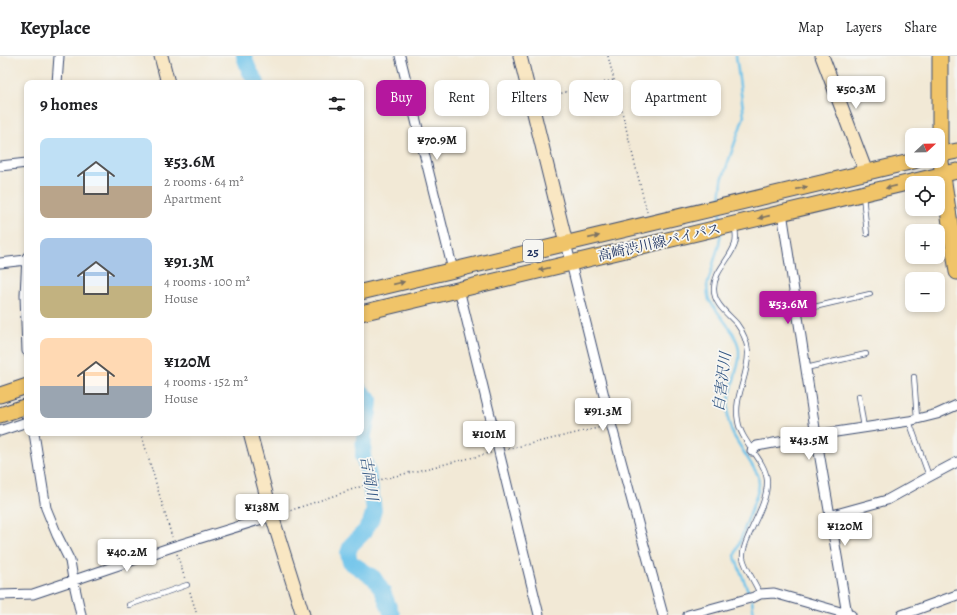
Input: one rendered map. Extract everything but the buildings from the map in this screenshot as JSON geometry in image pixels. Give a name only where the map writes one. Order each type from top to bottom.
[{"type":"main road","points":[[939,128],[940,56]]},
{"type":"main road","points":[[945,154],[957,151]]},
{"type":"main road","name":"高崎渋川線バイパス","points":[[364,291],[905,163]]},
{"type":"main road","points":[[941,168],[957,272]]},
{"type":"main road","name":"高崎渋川線バイパス","points":[[364,312],[957,171]]},
{"type":"main road","points":[[0,395],[24,387]]},
{"type":"main road","points":[[0,415],[24,407]]},
{"type":"street","points":[[58,80],[59,56]]},
{"type":"street","points":[[161,56],[167,80]]},
{"type":"street","points":[[400,56],[453,270]]},
{"type":"street","points":[[520,56],[526,80]]},
{"type":"street","points":[[822,56],[866,172]]},
{"type":"street","points":[[535,116],[611,424],[663,615]]},
{"type":"street","points":[[0,166],[24,163]]},
{"type":"street","points":[[688,615],[757,595],[774,593],[849,614],[829,516],[782,212]]},
{"type":"street","points":[[0,263],[24,259]]},
{"type":"street","points":[[459,289],[539,615]]},
{"type":"street","points":[[752,450],[757,446],[816,435],[913,420],[937,414],[957,404]]},
{"type":"street","points":[[0,431],[24,423]]},
{"type":"street","points":[[34,436],[46,508],[57,535],[70,560],[73,580],[82,615]]},
{"type":"street","points":[[251,436],[272,516],[303,615]]},
{"type":"street","points":[[829,516],[887,500],[957,462]]},
{"type":"street","points":[[0,595],[33,594],[175,546],[272,516]]},
{"type":"street","points":[[902,615],[957,595]]},
{"type":"lane","points":[[863,193],[867,234]]},
{"type":"lane","points":[[731,225],[735,243],[728,259],[715,277],[714,290],[716,300],[737,324],[745,341],[748,352],[744,376],[737,400],[736,412],[743,436],[764,469],[767,480],[764,500],[743,550],[743,559],[757,595]]},
{"type":"lane","points":[[797,311],[870,294]]},
{"type":"lane","points":[[806,368],[866,354]]},
{"type":"lane","points":[[914,377],[913,420],[929,476]]},
{"type":"lane","points":[[859,396],[864,428]]},
{"type":"lane","points":[[129,605],[188,585]]},
{"type":"path","points":[[608,56],[614,80]]},
{"type":"path","points":[[623,116],[650,224]]},
{"type":"path","points":[[142,436],[175,546]]},
{"type":"path","points":[[272,516],[361,488],[383,479]]},
{"type":"waterway","name":"吉岡川","points":[[244,56],[249,70],[255,80]]},
{"type":"waterway","name":"自害沢川","points":[[720,201],[722,180],[744,116],[736,56]]},
{"type":"waterway","name":"自害沢川","points":[[720,212],[721,223]]},
{"type":"waterway","name":"自害沢川","points":[[721,232],[707,286],[709,300],[733,333],[737,342],[739,360],[728,403],[728,419],[732,433],[758,475],[758,491],[735,555],[750,596]]},
{"type":"waterway","name":"吉岡川","points":[[364,394],[370,400],[364,434]]},
{"type":"waterway","name":"吉岡川","points":[[364,436],[363,457],[368,472],[374,510],[365,531],[351,545],[348,553],[350,562],[374,578],[383,592],[392,615]]},
{"type":"waterway","name":"自害沢川","points":[[752,600],[754,615]]}]
